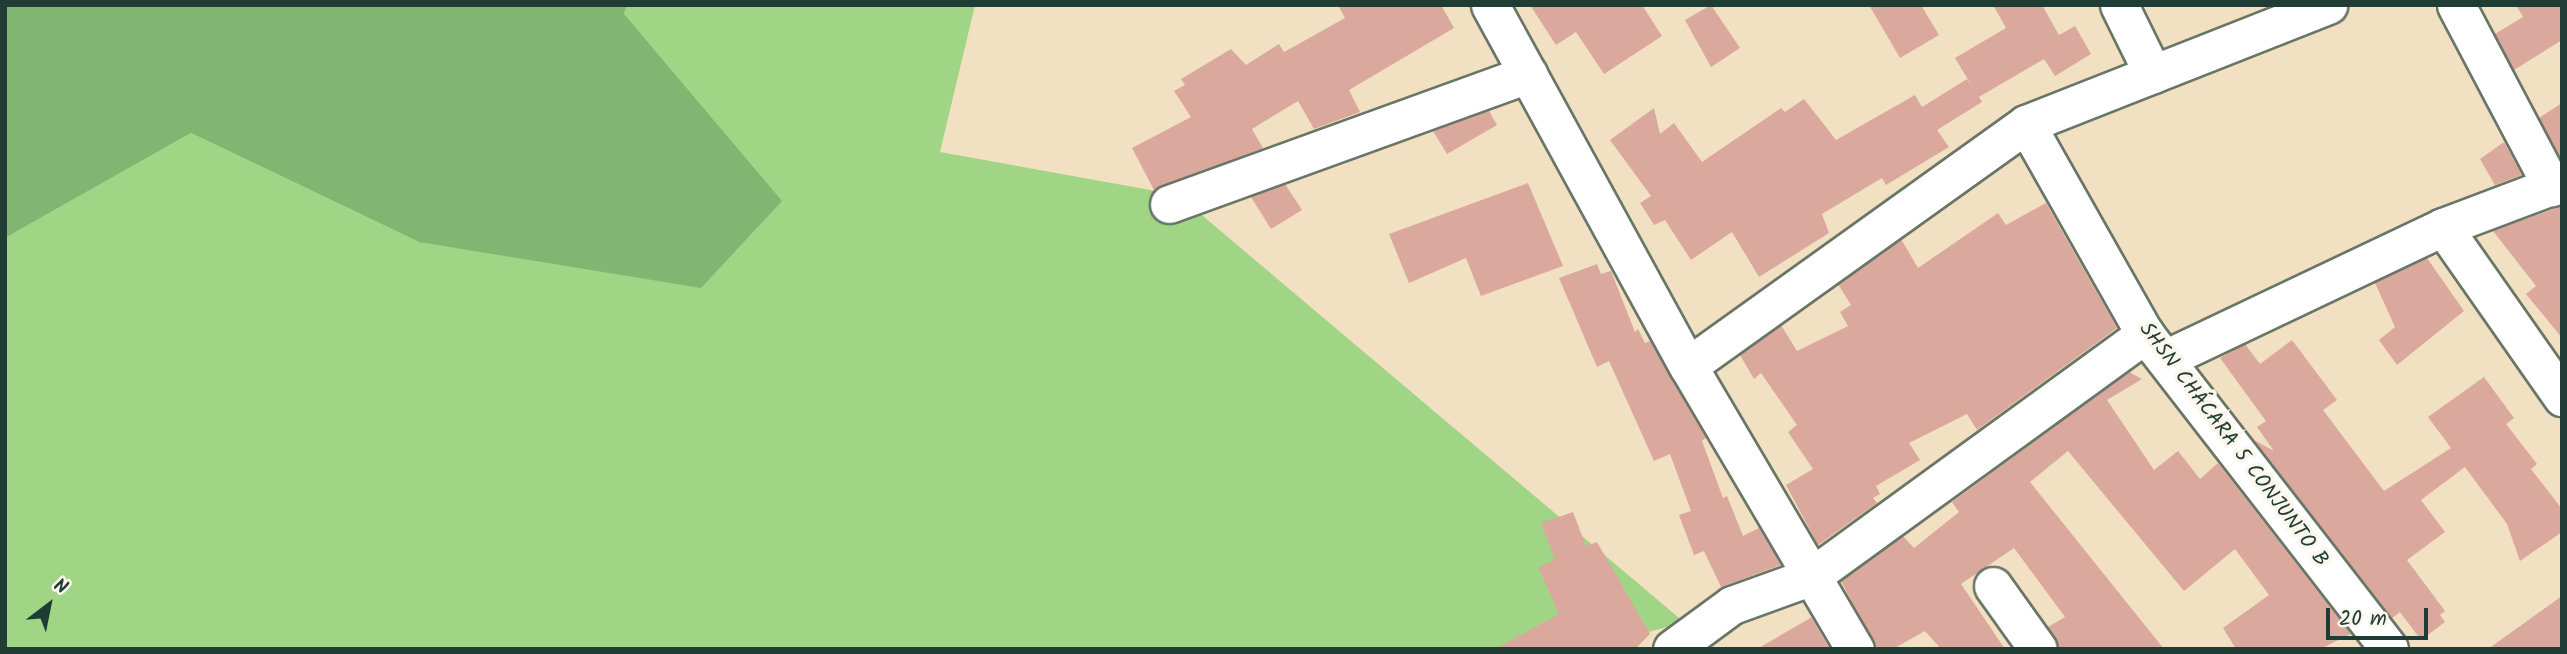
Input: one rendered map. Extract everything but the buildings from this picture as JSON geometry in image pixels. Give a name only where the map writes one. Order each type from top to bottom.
[{"type":"street","points":[[1490,5],[1688,366],[1854,649]]},
{"type":"street","points":[[2119,5],[2153,74]]},
{"type":"street","points":[[1688,366],[2026,124],[2328,5]]},
{"type":"street","points":[[1672,649],[1732,605],[1812,576],[2155,347],[2443,227],[2557,184],[2456,5]]},
{"type":"street","points":[[1169,204],[1528,74]]},
{"type":"street","name":"SHSN CHÁCARA 5 CONJUNTO B","points":[[2026,124],[2155,347],[2389,649]]},
{"type":"street","points":[[2443,227],[2562,397]]},
{"type":"street","points":[[1993,586],[2038,649]]},
{"type":"green space","points":[[5,5],[627,5],[624,14],[782,201],[701,288],[419,242],[191,133],[5,238]]},
{"type":"green space","points":[[627,5],[975,5],[940,152],[1178,195],[1685,623],[1577,649],[5,649],[5,238],[191,133],[419,242],[624,14]]}]
